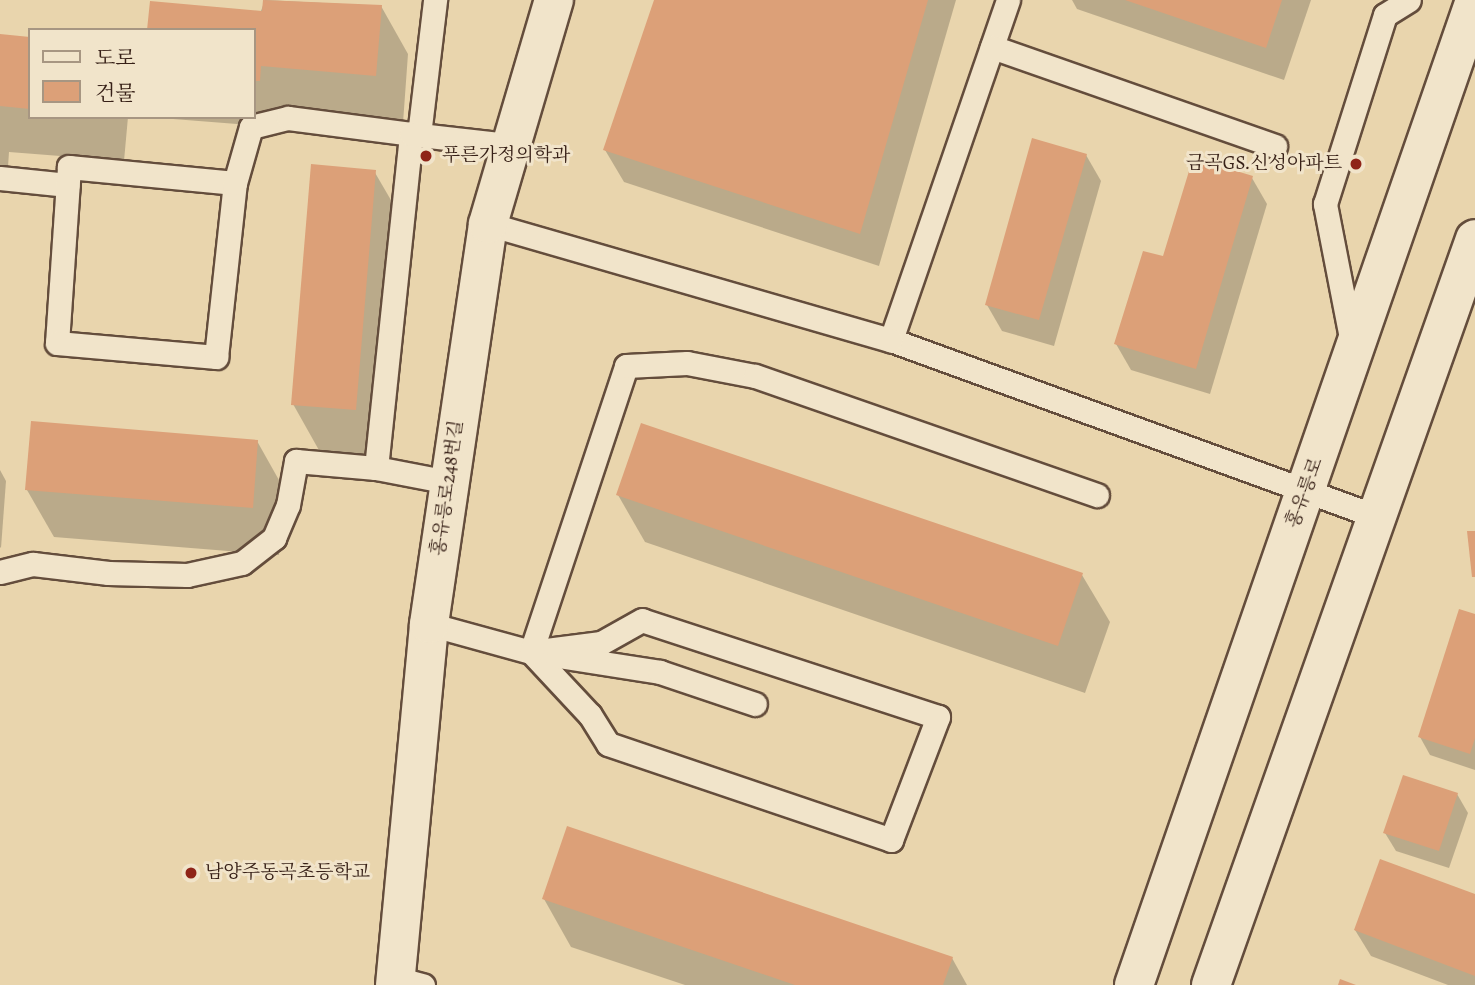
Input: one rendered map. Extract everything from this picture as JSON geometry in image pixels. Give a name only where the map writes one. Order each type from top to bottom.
[{"type":"street","name":"홍유릉로248번길","points":[[404,983],[429,624],[488,224],[509,145],[554,0]]},
{"type":"street","name":"홍유릉로","points":[[1134,985],[1354,356],[1475,0]]},
{"type":"street","points":[[1211,985],[1475,239]]},
{"type":"lane","points":[[376,468],[415,134],[435,0]]},
{"type":"lane","points":[[891,340],[1008,0]]},
{"type":"lane","points":[[1354,356],[1325,204],[1385,15],[1409,0]]},
{"type":"lane","points":[[992,47],[1275,146]]},
{"type":"lane","points":[[235,183],[69,167],[57,343],[216,357],[235,183],[251,127],[288,118],[509,145]]},
{"type":"lane","points":[[0,178],[68,185]]},
{"type":"lane","points":[[488,224],[891,340],[1378,517]]},
{"type":"lane","points":[[531,652],[626,366],[687,363],[755,376],[1097,495]]},
{"type":"lane","points":[[0,572],[33,564],[108,573],[187,575],[242,563],[274,538],[288,505],[296,461],[376,468],[449,482]]},
{"type":"lane","points":[[642,620],[938,716],[891,840],[608,744],[590,715],[531,652],[601,643],[642,620]]},
{"type":"lane","points":[[429,624],[531,652],[660,671],[755,704]]},
{"type":"building","points":[[263,0],[382,5],[376,76],[261,66],[260,81],[256,81],[256,28],[147,28],[150,1],[262,11]]},
{"type":"building","points":[[654,0],[928,0],[860,234],[603,150]]},
{"type":"building","points":[[1125,0],[1282,0],[1266,48]]},
{"type":"building","points":[[0,34],[28,37],[28,109],[0,106]]},
{"type":"building","points":[[1032,138],[1087,154],[1039,320],[985,305]]},
{"type":"building","points":[[1193,158],[1253,176],[1196,369],[1114,344],[1143,251],[1163,256]]},
{"type":"building","points":[[311,164],[376,170],[356,410],[291,405]]},
{"type":"building","points":[[31,421],[258,440],[253,508],[25,490]]},
{"type":"building","points":[[641,423],[1083,573],[1058,646],[616,495]]},
{"type":"building","points":[[1467,531],[1475,531],[1475,577],[1472,577]]},
{"type":"building","points":[[1459,609],[1475,614],[1475,738],[1470,754],[1418,737]]},
{"type":"building","points":[[1403,775],[1458,793],[1439,851],[1383,833]]},
{"type":"building","points":[[567,826],[953,957],[943,985],[795,985],[542,899]]},
{"type":"building","points":[[1380,859],[1475,894],[1475,976],[1354,930]]},
{"type":"building","points":[[1340,979],[1356,985],[1338,985]]},
{"type":"place","name":"푸른가정의학과","points":[[426,156]]},
{"type":"place","name":"금곡GS.신성아파트","points":[[1356,164]]},
{"type":"place","name":"남양주동곡초등학교","points":[[191,873]]}]
